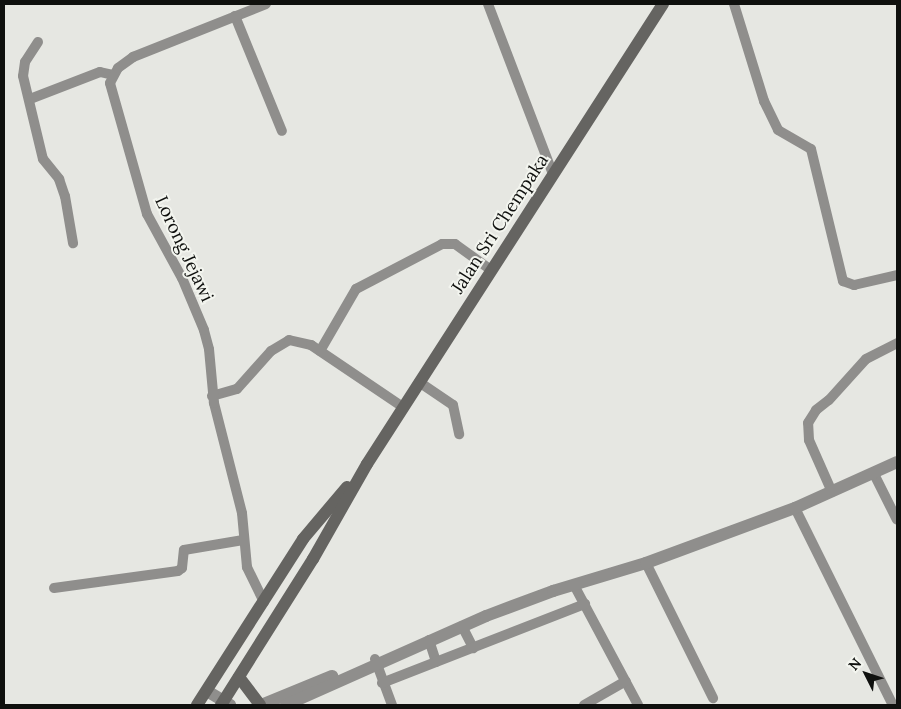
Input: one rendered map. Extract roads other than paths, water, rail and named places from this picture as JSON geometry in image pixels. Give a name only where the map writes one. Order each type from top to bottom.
[{"type":"main road","name":"Jalan Sri Chempaka","points":[[367,464],[663,4]]},
{"type":"main road","points":[[199,705],[303,539],[367,464]]},
{"type":"main road","points":[[225,704],[239,677],[313,559],[367,464]]},
{"type":"main road","points":[[239,677],[261,705]]},
{"type":"street","points":[[30,99],[100,72],[113,75],[133,57],[266,4]]},
{"type":"street","points":[[488,4],[553,174]]},
{"type":"street","points":[[734,4],[764,101],[778,130],[811,149],[843,281],[854,285],[897,275]]},
{"type":"street","points":[[234,16],[282,131]]},
{"type":"street","points":[[38,42],[24,69],[43,159],[59,179],[65,196],[73,243]]},
{"type":"street","name":"Lorong Jejawi","points":[[113,75],[110,93],[147,214],[182,278],[204,330],[209,349],[212,396],[242,513],[247,567],[264,602]]},
{"type":"street","points":[[320,352],[356,289],[446,243],[455,244],[491,270]]},
{"type":"street","points":[[212,396],[237,389],[271,351],[289,340],[308,344],[403,407]]},
{"type":"street","points":[[832,492],[809,440],[808,424],[816,410],[829,400],[866,359],[897,344]]},
{"type":"street","points":[[419,382],[453,405],[459,434]]},
{"type":"street","points":[[261,705],[394,656],[462,626],[574,585],[646,564],[795,508],[897,462]]},
{"type":"street","points":[[874,474],[897,520]]},
{"type":"street","points":[[795,508],[893,705]]},
{"type":"street","points":[[54,588],[178,571],[182,568],[184,550],[243,540]]},
{"type":"street","points":[[646,564],[713,698]]},
{"type":"street","points":[[574,585],[638,705]]},
{"type":"street","points":[[382,683],[585,604]]},
{"type":"street","points":[[462,626],[473,648]]},
{"type":"street","points":[[429,640],[436,662]]},
{"type":"street","points":[[376,662],[382,683],[392,705]]},
{"type":"street","points":[[286,705],[376,662]]},
{"type":"street","points":[[584,705],[626,681]]},
{"type":"street","points":[[207,691],[225,704]]}]
